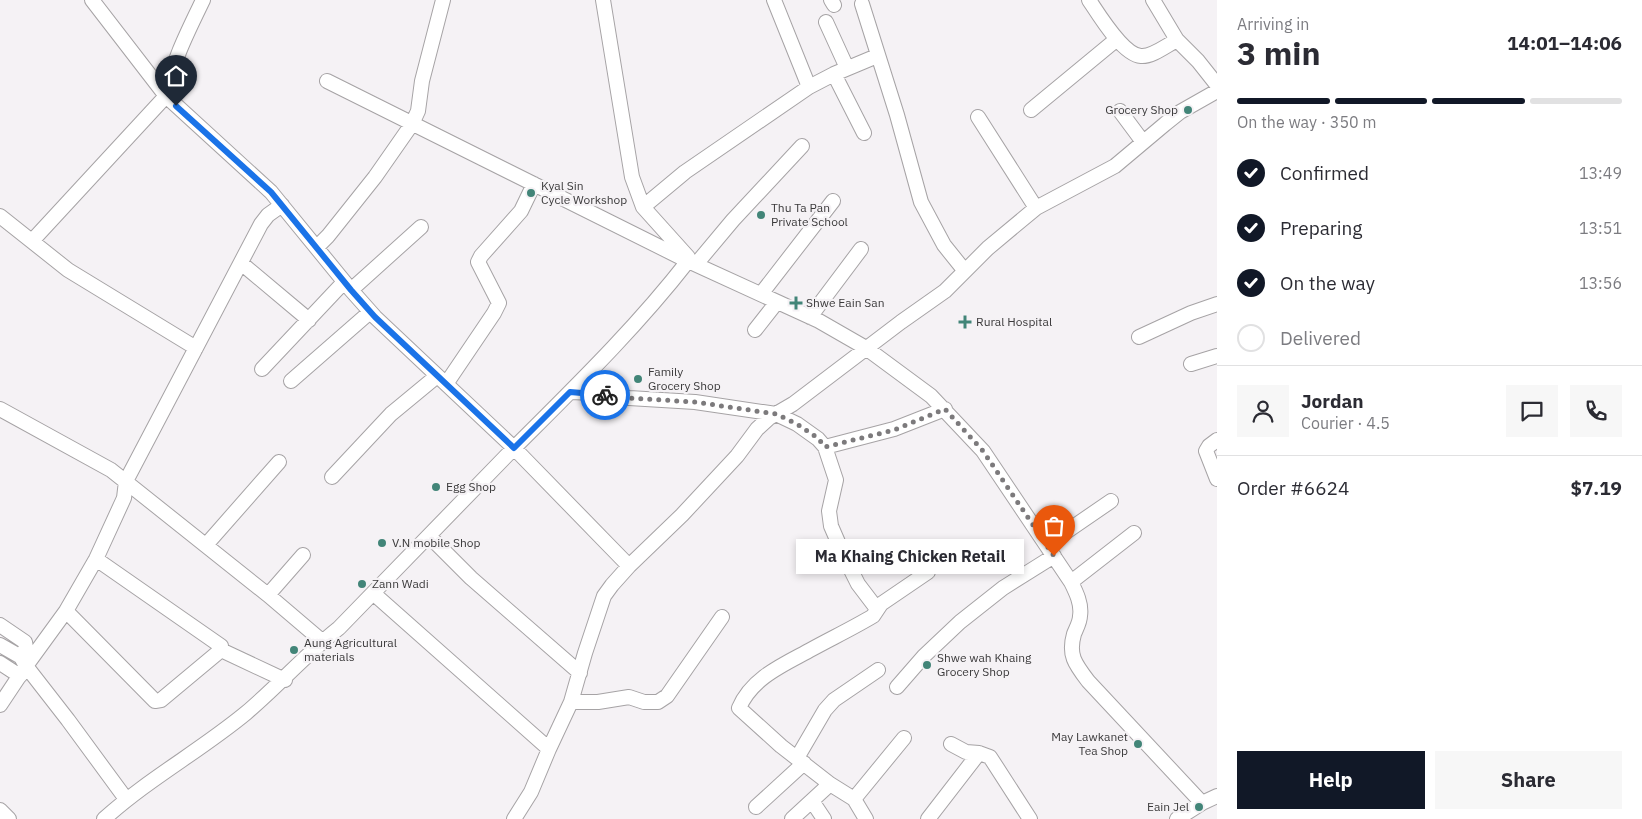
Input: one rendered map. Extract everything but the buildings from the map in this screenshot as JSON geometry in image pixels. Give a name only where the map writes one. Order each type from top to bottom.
[{"type":"street","points":[[92,0],[166,96],[271,192],[370,312],[514,448],[629,566]]},
{"type":"street","points":[[32,240],[166,96],[170,76],[203,0]]},
{"type":"street","points":[[317,247],[375,177],[412,124],[418,111],[422,81],[444,0]]},
{"type":"street","points":[[603,0],[632,177],[643,207],[693,262]]},
{"type":"street","points":[[774,0],[810,88]]},
{"type":"street","points":[[1089,0],[1117,39],[1130,52],[1142,56],[1150,54],[1177,40]]},
{"type":"street","points":[[1153,0],[1177,40],[1217,85]]},
{"type":"street","points":[[862,4],[897,116],[921,202],[944,245],[964,270]]},
{"type":"street","points":[[826,22],[848,68]]},
{"type":"street","points":[[1031,110],[1117,39]]},
{"type":"street","points":[[643,207],[685,172],[810,88],[834,74],[877,56]]},
{"type":"street","points":[[834,74],[864,134]]},
{"type":"street","points":[[327,81],[693,262],[810,317],[866,348],[924,391],[945,409],[983,451],[1071,582],[1078,598],[1080,616],[1071,644],[1072,657],[1078,668],[1202,803]]},
{"type":"street","points":[[514,819],[531,792],[572,702],[604,596],[629,566],[682,515],[737,456],[757,429],[945,291],[964,270],[1025,216],[1036,208],[1115,166],[1180,112],[1217,91]]},
{"type":"street","points":[[1120,111],[1143,142]]},
{"type":"street","points":[[978,117],[1036,208]]},
{"type":"street","points":[[104,819],[126,799],[238,719],[285,680],[322,641],[339,628],[570,392],[802,146]]},
{"type":"street","points":[[332,477],[391,414],[441,380],[494,313],[499,303],[478,262],[481,256],[521,211],[534,184]]},
{"type":"street","points":[[761,294],[833,201]]},
{"type":"street","points":[[0,705],[22,666],[66,611],[96,559],[124,498],[126,481],[261,224],[268,215],[282,205]]},
{"type":"street","points":[[0,216],[68,270],[196,348]]},
{"type":"street","points":[[262,369],[309,320],[421,227]]},
{"type":"street","points":[[810,317],[861,249]]},
{"type":"street","points":[[241,263],[309,320]]},
{"type":"street","points":[[755,330],[776,302]]},
{"type":"street","points":[[1139,337],[1191,313],[1217,304]]},
{"type":"street","points":[[291,381],[370,312]]},
{"type":"street","points":[[1191,364],[1217,356]]},
{"type":"street","points":[[570,392],[695,402],[776,414],[797,424],[818,438],[825,447],[836,480],[829,511],[831,526],[858,584],[877,609]]},
{"type":"street","points":[[0,409],[111,470],[206,545],[322,641]]},
{"type":"street","points":[[825,447],[894,430],[945,409]]},
{"type":"street","points":[[1217,440],[1206,451],[1217,479]]},
{"type":"street","points":[[206,545],[279,462]]},
{"type":"street","points":[[897,687],[924,656],[960,622],[1003,588],[1030,573],[1050,550],[1111,501]]},
{"type":"street","points":[[1071,582],[1134,533]]},
{"type":"street","points":[[428,536],[471,578],[580,673]]},
{"type":"street","points":[[268,596],[303,555]]},
{"type":"street","points":[[96,559],[221,646],[221,650],[285,680]]},
{"type":"street","points":[[866,819],[854,799],[830,784],[781,746],[739,708],[742,699],[751,688],[768,673],[872,616],[881,604],[928,572]]},
{"type":"street","points":[[373,593],[549,749]]},
{"type":"street","points":[[66,611],[156,701],[160,700],[221,650]]},
{"type":"street","points":[[572,702],[598,702],[629,697],[644,702],[658,702],[667,696],[722,617]]},
{"type":"street","points":[[0,625],[25,642],[26,648],[22,666]]},
{"type":"street","points":[[0,645],[22,666],[68,720],[126,799]]},
{"type":"street","points":[[0,663],[22,666]]},
{"type":"street","points":[[756,807],[801,761],[825,710],[834,700],[878,670]]},
{"type":"street","points":[[854,799],[904,738]]},
{"type":"street","points":[[951,744],[966,752],[990,756],[1030,819]]},
{"type":"street","points":[[928,819],[978,753]]},
{"type":"street","points":[[792,819],[830,784]]},
{"type":"street","points":[[1177,819],[1217,796]]},
{"type":"street","points":[[812,801],[824,819]]},
{"type":"street","points":[[0,810],[9,819]]},
{"type":"way so far","points":[[605,395],[695,402],[776,414],[797,424],[818,438],[825,447],[894,430],[945,409],[983,451],[1054,556]]},
{"type":"place","name":"Grocery Shop","points":[[1188,110]]},
{"type":"place","name":"Kyal Sin Cycle Workshop","points":[[531,193]]},
{"type":"place","name":"Thu Ta Pan Private School","points":[[761,215]]},
{"type":"place","name":"Shwe Eain San","points":[[796,303]]},
{"type":"place","name":"Rural Hospital","points":[[965,322]]},
{"type":"place","name":"Family Grocery Shop","points":[[638,379]]},
{"type":"place","name":"Egg Shop","points":[[436,487]]},
{"type":"place","name":"V.N mobile Shop","points":[[382,543]]},
{"type":"place","name":"Ma Khaing Chicken Retail","points":[[1054,556]]},
{"type":"place","name":"Zann Wadi","points":[[362,584]]},
{"type":"place","name":"Aung Agricultural materials","points":[[294,650]]},
{"type":"place","name":"Shwe wah Khaing Grocery Shop","points":[[927,665]]},
{"type":"place","name":"May Lawkanet Tea Shop","points":[[1138,744]]},
{"type":"place","name":"Eain Jel","points":[[1199,807]]},
{"type":"route","points":[[176,106],[271,192],[375,317],[514,448],[570,392],[605,395]]}]
